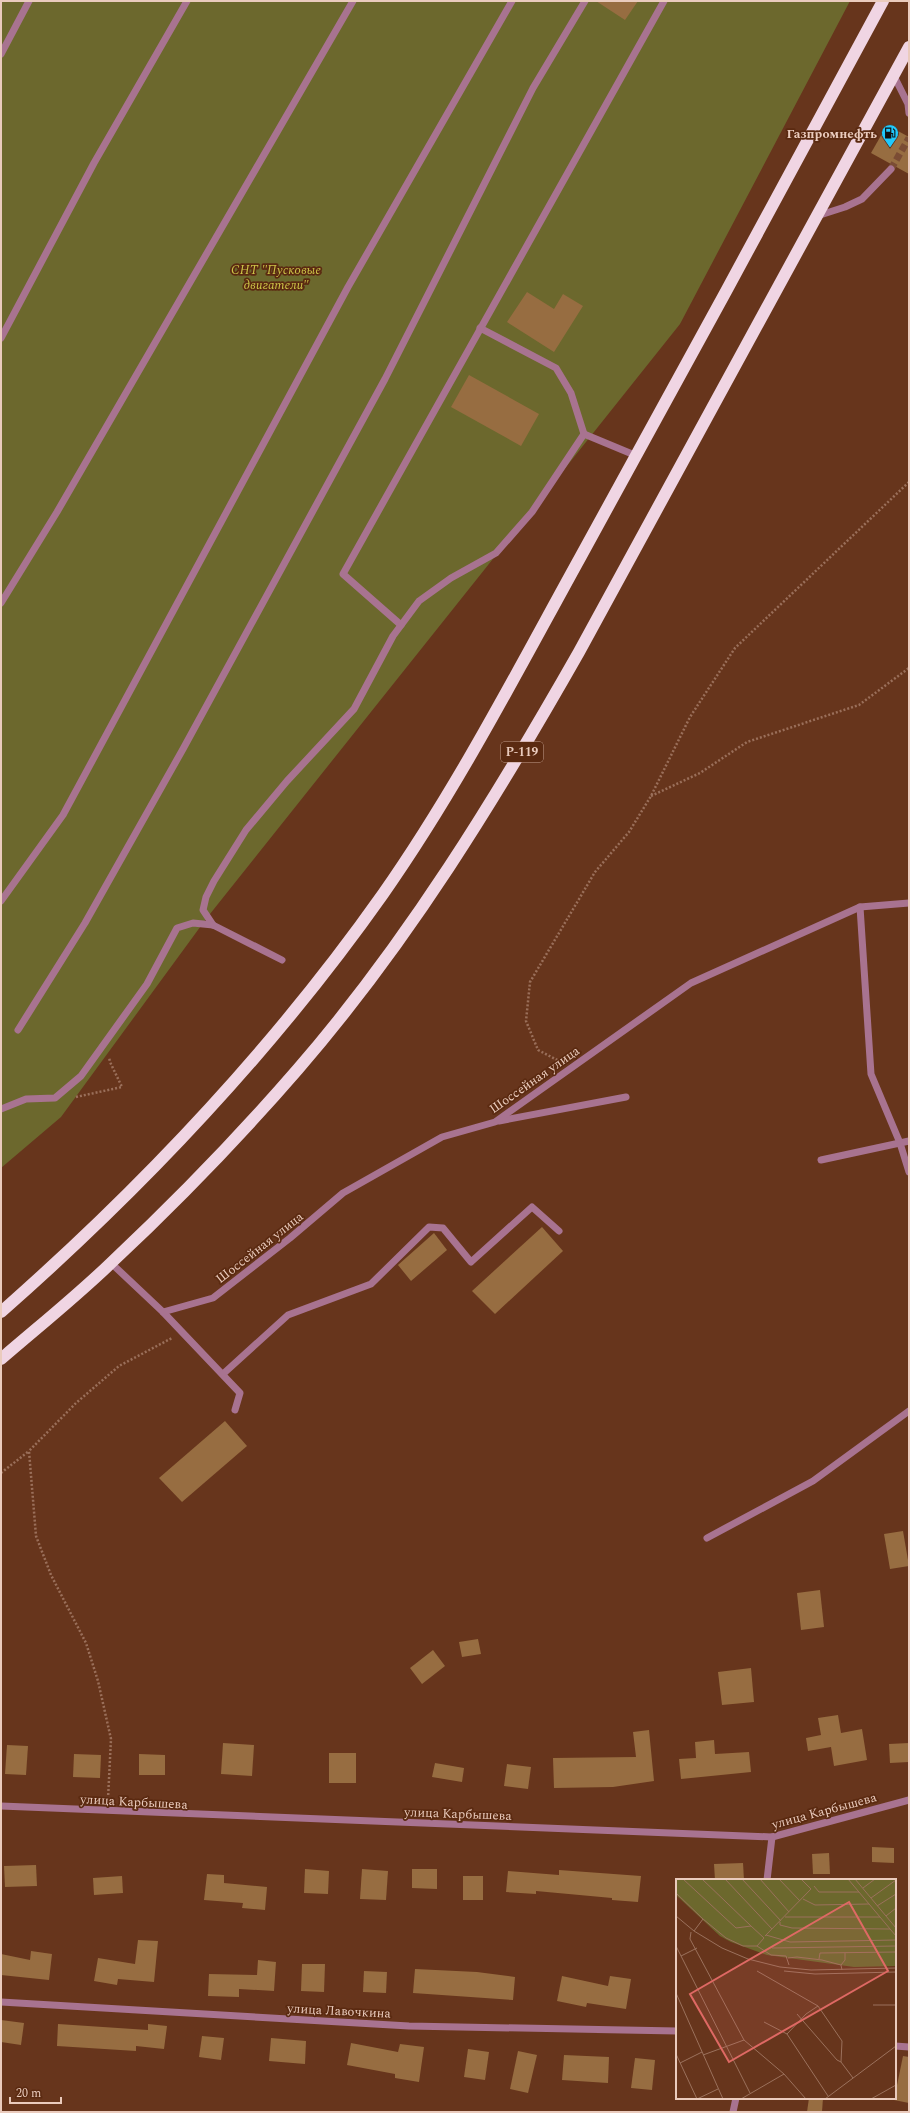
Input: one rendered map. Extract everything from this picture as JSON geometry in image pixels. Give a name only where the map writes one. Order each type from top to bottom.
[{"type":"highway","points":[[1,1312],[61,1259],[252,1063],[315,984],[384,893],[465,767],[883,1]]},
{"type":"highway","name":"Р-119","points":[[1,1359],[111,1263],[227,1146],[298,1068],[382,963],[456,858],[524,750],[572,665],[909,47]]},
{"type":"street","points":[[1,54],[29,1]]},
{"type":"street","points":[[1,338],[94,163],[187,1]]},
{"type":"street","points":[[1,603],[57,512],[353,1]]},
{"type":"street","points":[[1,901],[63,815],[348,287],[512,1]]},
{"type":"street","points":[[18,1030],[85,923],[183,749],[385,379],[533,88],[585,1]]},
{"type":"street","points":[[401,625],[343,574],[664,1]]},
{"type":"street","points":[[894,76],[908,104],[909,112]]},
{"type":"street","points":[[817,216],[845,207],[862,199],[891,169]]},
{"type":"street","points":[[480,328],[556,368],[571,393],[584,434],[636,456]]},
{"type":"street","points":[[213,925],[204,910],[206,897],[214,881],[246,830],[287,781],[354,709],[393,636],[419,601],[451,578],[496,553],[532,512],[584,434]]},
{"type":"street","name":"Шоссейная улица","points":[[163,1312],[213,1298],[290,1238],[343,1193],[442,1137],[495,1122],[691,983],[860,907],[909,903]]},
{"type":"street","points":[[860,907],[871,1074],[900,1143],[909,1172]]},
{"type":"street","points":[[1,1109],[26,1099],[55,1098],[81,1076],[146,984],[177,928],[193,922],[213,925],[282,960]]},
{"type":"street","points":[[495,1122],[626,1097]]},
{"type":"street","points":[[821,1160],[909,1141]]},
{"type":"street","points":[[223,1374],[288,1315],[371,1284],[429,1227],[443,1228],[471,1262],[532,1207],[559,1231]]},
{"type":"street","points":[[111,1263],[163,1312],[240,1393],[235,1410]]},
{"type":"street","points":[[707,1538],[813,1481],[909,1411]]},
{"type":"street","name":"улица Карбышева","points":[[1,1806],[107,1812],[772,1838],[909,1800]]},
{"type":"street","points":[[767,1879],[772,1838]]},
{"type":"street","name":"улица Лавочкина","points":[[1,2002],[409,2026],[676,2031]]},
{"type":"street","points":[[896,2046],[909,2047]]},
{"type":"street","points":[[733,2112],[736,2099]]},
{"type":"path","points":[[571,1068],[538,1050],[526,1021],[530,982],[595,872],[628,832],[651,796],[690,717],[735,648],[909,482]]},
{"type":"path","points":[[651,796],[700,773],[747,742],[859,705],[909,668]]},
{"type":"path","points":[[55,1098],[81,1096],[122,1087],[110,1062],[107,1039]]},
{"type":"path","points":[[1,1473],[29,1452],[76,1404],[119,1366],[182,1332]]},
{"type":"path","points":[[29,1452],[36,1536],[51,1576],[86,1643],[98,1681],[111,1739],[107,1812]]},
{"type":"green space","name":"СНТ \"Пусковые двигатели\"","points":[[1,1],[850,1],[680,324],[206,919],[61,1117],[1,1168]]},
{"type":"building","points":[[596,1],[638,1],[625,20]]},
{"type":"building","points":[[887,125],[909,137],[909,174],[871,153]]},
{"type":"building","points":[[527,292],[554,309],[563,294],[583,306],[554,352],[507,322]]},
{"type":"building","points":[[469,375],[539,414],[521,446],[451,407]]},
{"type":"building","points":[[542,1227],[563,1251],[495,1314],[472,1291]]},
{"type":"building","points":[[434,1233],[447,1250],[411,1281],[398,1265]]},
{"type":"building","points":[[225,1421],[247,1446],[182,1502],[159,1478]]},
{"type":"building","points":[[903,1531],[909,1566],[890,1569],[884,1534]]},
{"type":"building","points":[[820,1590],[824,1627],[801,1630],[797,1593]]},
{"type":"building","points":[[478,1639],[481,1654],[462,1657],[459,1642]]},
{"type":"building","points":[[433,1650],[445,1666],[422,1684],[410,1668]]},
{"type":"building","points":[[751,1668],[754,1702],[722,1705],[718,1672]]},
{"type":"building","points":[[838,1715],[841,1733],[862,1729],[867,1760],[834,1766],[831,1747],[808,1751],[806,1738],[821,1735],[818,1718]]},
{"type":"building","points":[[649,1730],[654,1781],[613,1787],[554,1788],[553,1758],[636,1757],[633,1732]]},
{"type":"building","points":[[714,1740],[715,1754],[749,1752],[751,1772],[681,1779],[679,1759],[696,1758],[695,1742]]},
{"type":"building","points":[[223,1743],[254,1745],[252,1776],[221,1774]]},
{"type":"building","points":[[909,1743],[909,1762],[890,1763],[889,1744]]},
{"type":"building","points":[[7,1745],[28,1746],[26,1775],[5,1774]]},
{"type":"building","points":[[329,1753],[356,1753],[356,1783],[329,1783]]},
{"type":"building","points":[[74,1754],[101,1755],[100,1778],[73,1777]]},
{"type":"building","points":[[139,1754],[165,1755],[165,1775],[139,1775]]},
{"type":"building","points":[[435,1763],[464,1768],[462,1782],[432,1777]]},
{"type":"building","points":[[507,1764],[531,1767],[528,1789],[504,1786]]},
{"type":"building","points":[[872,1847],[894,1848],[894,1863],[872,1862]]},
{"type":"building","points":[[829,1853],[830,1874],[813,1874],[812,1854]]},
{"type":"building","points":[[743,1863],[744,1879],[715,1879],[714,1864]]},
{"type":"building","points":[[36,1865],[37,1886],[5,1887],[4,1866]]},
{"type":"building","points":[[305,1869],[329,1871],[328,1894],[304,1893]]},
{"type":"building","points":[[362,1869],[388,1871],[386,1900],[360,1899]]},
{"type":"building","points":[[412,1869],[437,1869],[437,1889],[412,1888]]},
{"type":"building","points":[[559,1870],[641,1876],[638,1902],[536,1891],[536,1894],[506,1892],[508,1871],[559,1875]]},
{"type":"building","points":[[207,1874],[224,1875],[224,1883],[267,1887],[265,1910],[242,1908],[243,1903],[204,1900]]},
{"type":"building","points":[[122,1876],[123,1893],[94,1895],[93,1878]]},
{"type":"building","points":[[463,1876],[483,1876],[483,1900],[463,1900]]},
{"type":"building","points":[[138,1940],[158,1941],[154,1982],[118,1979],[117,1985],[94,1981],[98,1958],[135,1964]]},
{"type":"building","points":[[31,1951],[52,1954],[49,1980],[1,1975],[1,1954],[30,1960]]},
{"type":"building","points":[[258,1960],[276,1962],[274,1991],[239,1989],[239,1997],[208,1996],[209,1974],[257,1975]]},
{"type":"building","points":[[302,1964],[325,1964],[324,1992],[301,1991]]},
{"type":"building","points":[[415,1969],[477,1972],[515,1977],[513,2000],[413,1993]]},
{"type":"building","points":[[364,1971],[387,1972],[386,1993],[363,1992]]},
{"type":"building","points":[[562,1976],[608,1986],[610,1976],[631,1979],[626,2009],[587,2003],[586,2007],[557,2001]]},
{"type":"building","points":[[1,2020],[24,2023],[21,2045],[1,2042]]},
{"type":"building","points":[[58,2024],[148,2030],[148,2024],[167,2026],[164,2049],[136,2046],[136,2051],[57,2046]]},
{"type":"building","points":[[202,2036],[224,2038],[221,2060],[199,2057]]},
{"type":"building","points":[[271,2038],[306,2041],[305,2064],[269,2061]]},
{"type":"building","points":[[351,2043],[398,2052],[400,2044],[424,2047],[419,2082],[395,2078],[395,2074],[347,2065]]},
{"type":"building","points":[[468,2049],[489,2052],[485,2080],[464,2077]]},
{"type":"building","points":[[518,2051],[537,2055],[528,2093],[510,2089]]},
{"type":"building","points":[[564,2055],[609,2057],[608,2083],[562,2080]]},
{"type":"building","points":[[903,2056],[909,2057],[909,2103],[894,2100],[896,2099],[896,2090]]},
{"type":"building","points":[[635,2058],[655,2060],[652,2090],[631,2088]]},
{"type":"building","points":[[809,2099],[823,2099],[822,2112],[807,2112]]},
{"type":"tunnel","points":[[891,169],[909,138]]},
{"type":"place","name":"Газпромнефть","points":[[890,148]]}]
